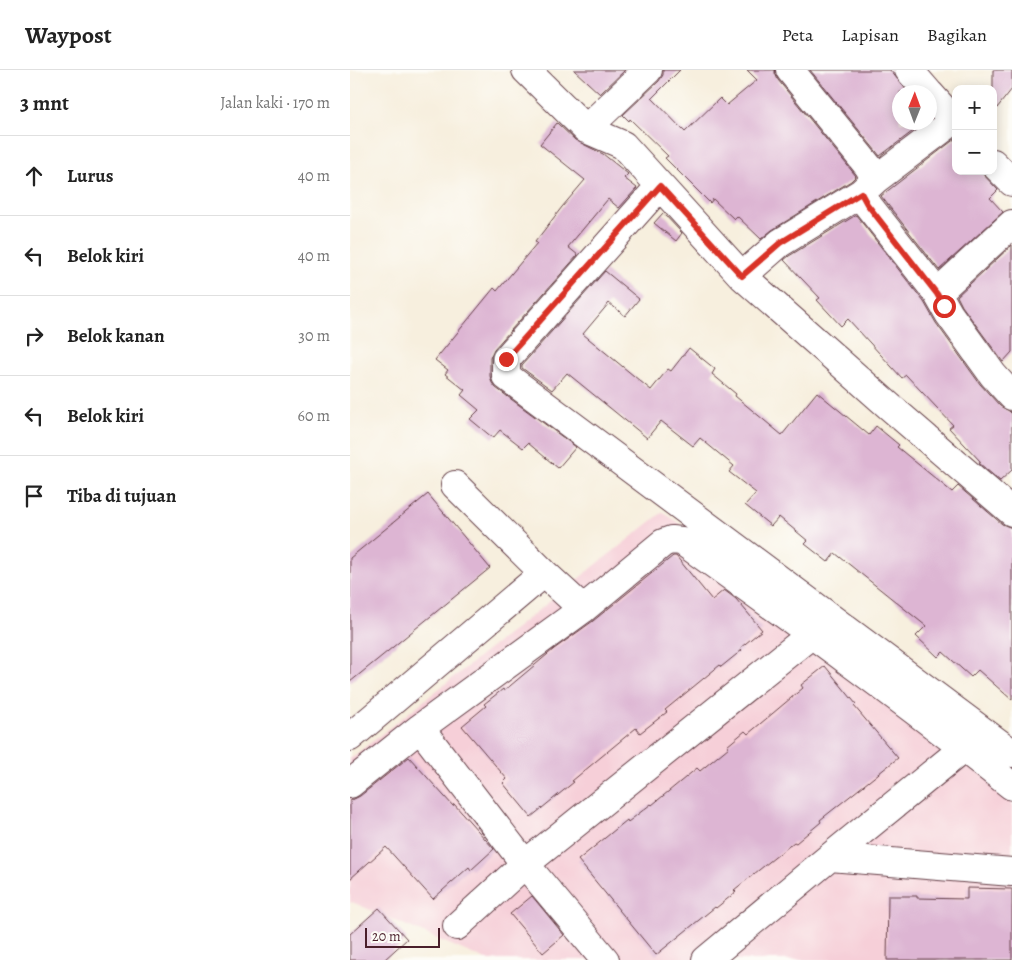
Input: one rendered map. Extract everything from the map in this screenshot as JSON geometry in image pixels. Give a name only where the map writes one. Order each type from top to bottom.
[{"type":"street","points":[[526,70],[586,129],[623,145],[742,276],[1012,512]]},
{"type":"street","points":[[586,129],[648,70]]},
{"type":"street","points":[[790,70],[868,166],[873,211],[937,294],[949,314],[993,375],[1012,396]]},
{"type":"street","points":[[909,70],[922,85]]},
{"type":"street","points":[[937,103],[952,120]]},
{"type":"street","points":[[742,276],[780,243],[869,186],[952,124]]},
{"type":"street","points":[[997,167],[1012,182]]},
{"type":"street","points":[[660,186],[506,359],[506,376],[1012,754]]},
{"type":"street","points":[[937,294],[1012,224]]},
{"type":"street","points":[[455,485],[582,608]]},
{"type":"street","points":[[350,784],[420,728],[582,608],[663,543],[671,540],[682,541],[812,634],[1012,786]]},
{"type":"street","points":[[350,737],[544,573]]},
{"type":"street","points":[[457,926],[525,864],[812,634]]},
{"type":"street","points":[[420,728],[525,864],[605,960]]},
{"type":"street","points":[[706,960],[964,748]]},
{"type":"street","points":[[830,857],[1012,872]]},
{"type":"shaded area","points":[[663,512],[1012,764],[1012,960],[486,960],[352,902],[350,903],[350,759]]},
{"type":"building","points":[[574,70],[625,70],[600,94]]},
{"type":"building","points":[[663,70],[680,70],[652,98],[685,132],[720,98],[727,105],[757,80],[747,70],[775,70],[778,80],[856,176],[761,239],[737,216],[734,219],[713,199],[710,203],[665,158],[668,156],[630,119],[629,121],[623,115],[659,81],[663,75]]},
{"type":"building","points":[[810,70],[890,70],[902,85],[892,85],[892,130],[914,130],[880,156]]},
{"type":"building","points":[[993,70],[1012,70],[1012,89],[997,108],[997,85],[993,85]]},
{"type":"building","points":[[557,123],[575,140],[603,154],[628,174],[624,178],[637,188],[619,208],[608,199],[568,247],[578,255],[494,349],[490,358],[490,376],[496,388],[576,447],[558,468],[528,443],[523,448],[500,430],[493,438],[470,419],[479,410],[461,395],[465,390],[445,374],[448,370],[435,360],[494,288],[497,291],[537,243],[535,242],[585,180],[540,144]]},
{"type":"building","points":[[952,141],[952,175],[984,175],[998,190],[990,198],[1003,212],[939,270],[881,196]]},
{"type":"building","points":[[663,213],[682,233],[676,241],[654,223]]},
{"type":"building","points":[[856,215],[924,302],[936,323],[980,384],[1000,406],[1012,414],[1012,470],[1000,481],[979,463],[981,462],[949,428],[953,425],[906,375],[902,378],[848,319],[841,326],[817,300],[820,298],[784,260]]},
{"type":"building","points":[[1012,245],[1012,352],[1003,362],[962,306],[957,296]]},
{"type":"building","points":[[605,271],[639,299],[625,316],[609,303],[583,334],[651,390],[668,369],[671,371],[689,348],[715,369],[712,374],[736,394],[735,396],[782,435],[817,392],[869,435],[876,426],[899,445],[897,447],[952,492],[958,486],[1002,524],[1012,528],[1012,700],[978,670],[971,677],[943,652],[938,657],[916,636],[926,626],[835,553],[828,562],[805,544],[808,541],[779,517],[771,526],[745,505],[756,493],[729,472],[734,466],[700,438],[693,446],[661,421],[647,438],[567,373],[552,390],[522,368],[522,365]]},
{"type":"building","points":[[428,494],[490,568],[350,682],[350,558]]},
{"type":"building","points":[[673,556],[676,556],[712,600],[724,590],[736,599],[762,630],[740,648],[742,650],[721,667],[720,665],[665,710],[667,712],[640,733],[636,728],[531,817],[503,783],[507,779],[462,726],[486,706],[484,704],[503,689],[504,691],[554,649],[593,621]]},
{"type":"building","points":[[825,666],[856,704],[854,706],[898,758],[820,820],[821,822],[796,843],[794,842],[734,890],[736,892],[656,955],[578,860],[627,820],[628,822],[652,805],[697,768],[700,771],[745,731],[748,734],[803,688],[801,685]]},
{"type":"building","points":[[409,757],[494,849],[471,870],[469,867],[433,899],[386,847],[350,879],[350,801],[360,796]]},
{"type":"building","points":[[967,888],[1012,889],[1012,960],[887,960],[888,896],[967,899]]},
{"type":"building","points":[[532,896],[564,935],[543,953],[510,914]]},
{"type":"building","points":[[379,908],[407,939],[384,960],[350,960],[350,934]]},
{"type":"route","points":[[506,359],[660,186],[742,276],[780,243],[861,193],[867,204],[937,294],[944,306]]}]
